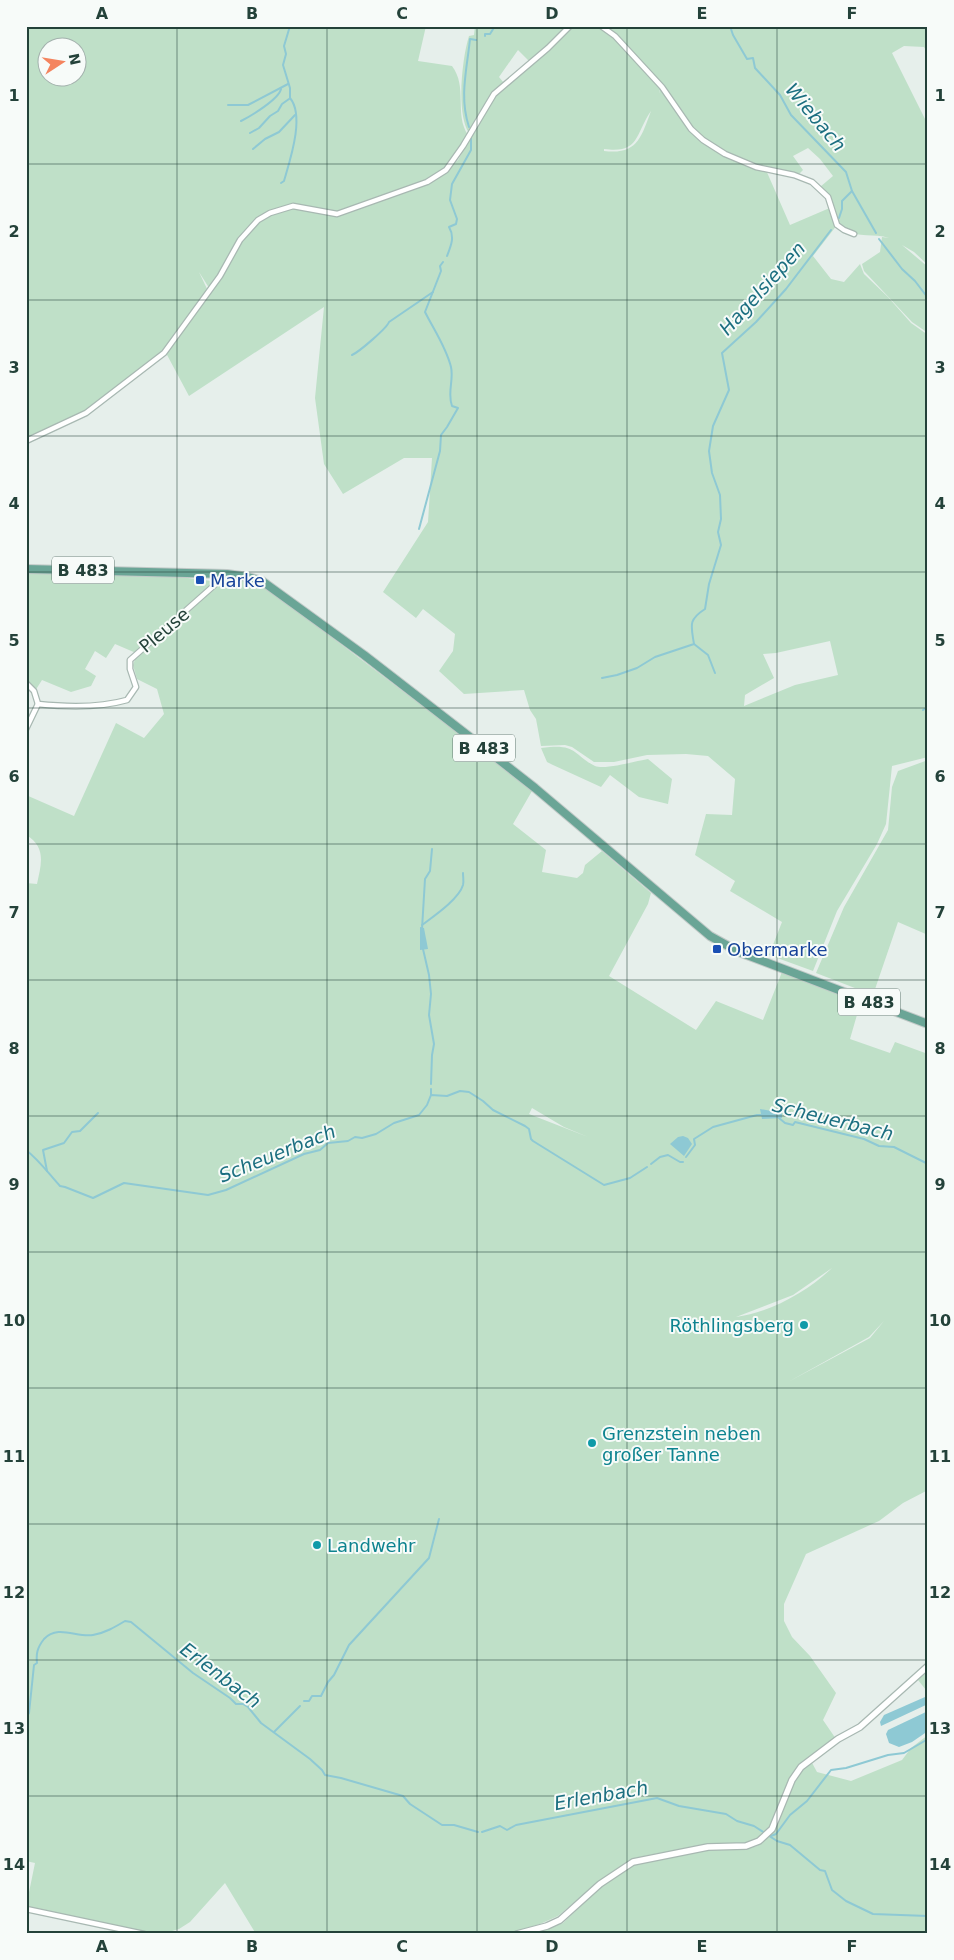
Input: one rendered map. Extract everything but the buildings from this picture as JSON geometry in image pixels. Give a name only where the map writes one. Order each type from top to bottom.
[{"type":"main road","name":"B 483","points":[[26,569],[227,574],[248,576],[268,585],[364,655],[534,788],[710,936],[739,952],[928,1024]]},
{"type":"street","points":[[26,442],[86,413],[164,353],[202,298],[218,280],[240,240],[258,220],[293,206],[337,214],[427,182],[446,170],[494,94],[548,48],[570,26]]},
{"type":"street","points":[[601,26],[616,36],[662,86],[692,129],[703,140],[731,157],[761,169],[794,175],[812,182],[828,197],[837,225],[854,234]]},
{"type":"street","name":"Pleuse","points":[[38,704],[71,706],[109,704],[126,700],[136,687],[130,669],[130,660],[227,574]]},
{"type":"street","points":[[26,683],[34,692],[38,704],[26,729]]},
{"type":"street","points":[[517,1934],[553,1924],[566,1915],[600,1884],[633,1862],[708,1847],[748,1846],[764,1837],[771,1830],[792,1780],[801,1767],[838,1739],[860,1727],[928,1666]]},
{"type":"street","points":[[26,1909],[144,1934]]},
{"type":"green space","points":[[26,26],[426,26],[418,61],[452,66],[457,74],[462,118],[468,135],[444,169],[426,181],[337,213],[299,206],[281,209],[299,208],[333,216],[435,180],[458,160],[495,94],[548,49],[570,26],[595,26],[602,27],[608,31],[661,86],[659,93],[662,86],[615,35],[604,26],[928,26],[928,54],[924,47],[904,46],[892,53],[928,125],[928,265],[914,252],[902,245],[928,267],[928,333],[912,322],[864,271],[862,264],[880,252],[882,237],[889,238],[878,236],[861,235],[844,230],[840,228],[835,218],[837,225],[813,256],[831,279],[844,282],[860,264],[864,274],[911,323],[928,335],[928,757],[892,766],[886,824],[877,844],[837,911],[813,971],[769,955],[782,922],[730,891],[735,881],[695,855],[706,814],[732,815],[735,779],[708,756],[686,754],[647,755],[614,762],[594,762],[572,747],[565,745],[541,746],[536,719],[530,710],[524,690],[464,694],[439,671],[453,651],[455,634],[423,609],[416,618],[383,592],[428,522],[432,458],[404,458],[343,494],[324,464],[315,398],[324,307],[189,396],[166,353],[211,291],[199,272],[208,291],[166,351],[84,413],[26,440]],"holes":[[[651,111],[636,143],[624,150],[615,152],[604,151],[604,149],[616,150],[630,145],[639,134]],[[808,148],[820,159],[833,176],[820,187],[832,202],[835,218],[832,207],[790,225],[766,170],[798,175],[803,170],[793,156]],[[830,641],[838,675],[795,685],[744,706],[745,695],[774,678],[763,654]]]},
{"type":"green space","points":[[475,26],[568,26],[548,48],[530,62],[518,50],[499,77],[504,83],[469,133],[465,124],[461,100],[462,71],[466,46],[469,36],[474,35]]},
{"type":"green space","points":[[26,572],[180,577],[219,582],[136,653],[115,644],[106,658],[95,651],[85,669],[96,676],[91,686],[71,692],[42,680],[35,691],[26,682]]},
{"type":"green space","points":[[228,578],[255,583],[276,595],[532,791],[513,824],[546,850],[542,872],[577,878],[583,873],[585,865],[602,851],[651,893],[648,904],[609,976],[696,1030],[716,1001],[763,1020],[782,972],[861,1001],[850,1039],[890,1053],[895,1042],[928,1054],[928,1490],[903,1503],[879,1521],[806,1554],[784,1604],[784,1621],[792,1637],[810,1656],[836,1693],[823,1720],[836,1739],[799,1765],[767,1831],[753,1843],[660,1853],[635,1858],[598,1882],[558,1916],[540,1924],[506,1934],[256,1934],[225,1883],[190,1922],[179,1929],[162,1934],[138,1932],[26,1907],[35,1863],[26,1861],[26,883],[37,884],[41,857],[37,845],[26,835],[26,795],[74,816],[116,723],[144,738],[164,714],[157,689],[137,679],[133,665],[137,654]],"holes":[[[532,1108],[564,1127],[588,1137],[529,1114]],[[832,1268],[788,1300],[762,1311],[736,1317],[793,1295]],[[884,1321],[870,1338],[788,1382],[869,1337]]]},
{"type":"green space","points":[[541,748],[571,749],[588,762],[600,767],[648,759],[672,779],[668,804],[639,797],[610,775],[601,787],[553,765],[547,762]]},
{"type":"green space","points":[[928,760],[928,935],[898,922],[873,995],[816,973],[844,907],[888,830],[892,787],[898,771]]},
{"type":"green space","points":[[928,1671],[928,1689],[926,1690],[918,1680]]},
{"type":"green space","points":[[928,1735],[928,1934],[533,1934],[563,1923],[602,1886],[636,1863],[700,1850],[746,1849],[757,1846],[772,1833],[791,1787],[799,1773],[811,1761],[817,1772],[851,1781],[902,1760],[911,1748]]},
{"type":"water","points":[[420,927],[424,928],[428,949],[420,950]]},
{"type":"water","points":[[760,1109],[782,1113],[782,1118],[762,1119]]},
{"type":"water","points":[[678,1137],[688,1138],[692,1144],[684,1156],[670,1144]]},
{"type":"water","points":[[925,1697],[928,1699],[928,1704],[881,1726],[880,1722],[884,1715]]},
{"type":"water","points":[[928,1711],[928,1731],[912,1742],[899,1747],[889,1743],[886,1734],[888,1730]]},
{"type":"waterway","points":[[281,183],[284,181],[290,162],[296,127],[294,106],[290,98],[290,88],[283,65],[286,54],[284,46],[290,26]]},
{"type":"waterway","points":[[485,36],[485,34],[490,34],[495,26]]},
{"type":"waterway","name":"Wiebach","points":[[730,26],[747,59],[753,58],[755,68],[780,95],[791,115],[846,172],[852,191],[876,233]]},
{"type":"waterway","points":[[469,127],[464,94],[470,39],[476,40]]},
{"type":"waterway","points":[[228,105],[248,105],[288,84]]},
{"type":"waterway","points":[[241,121],[270,102],[281,89]]},
{"type":"waterway","points":[[250,133],[259,128],[289,99]]},
{"type":"waterway","points":[[253,149],[265,139],[279,132],[295,115]]},
{"type":"waterway","points":[[447,256],[452,238],[449,227],[456,224],[457,219],[450,200],[452,184],[471,150],[471,137]]},
{"type":"waterway","name":"Hagelsiepen","points":[[839,218],[842,201],[852,191]]},
{"type":"waterway","name":"Hagelsiepen","points":[[602,678],[637,668],[655,657],[694,644],[693,620],[705,609],[709,584],[721,545],[718,532],[721,519],[720,495],[712,473],[709,451],[713,426],[729,390],[722,353],[756,322],[786,289],[831,230]]},
{"type":"waterway","name":"Wiebach","points":[[879,239],[928,298]]},
{"type":"waterway","points":[[419,529],[440,451],[441,435],[458,408],[452,406],[451,401],[452,372],[449,360],[425,312],[443,262]]},
{"type":"waterway","points":[[352,355],[372,340],[389,322],[433,292]]},
{"type":"waterway","points":[[694,644],[708,655],[715,673]]},
{"type":"waterway","points":[[923,710],[928,707]]},
{"type":"waterway","points":[[422,929],[425,879],[430,871],[432,849]]},
{"type":"waterway","points":[[422,925],[457,896],[463,885],[463,873]]},
{"type":"waterway","points":[[423,949],[429,975],[431,994],[429,1015],[434,1044],[431,1084]]},
{"type":"waterway","name":"Scheuerbach","points":[[431,1089],[431,1095]]},
{"type":"waterway","name":"Scheuerbach","points":[[26,1150],[60,1186],[93,1198],[124,1183],[208,1195],[226,1190],[304,1154],[320,1150],[328,1143],[348,1141],[355,1137],[362,1138],[376,1134],[394,1123],[419,1115],[427,1105],[431,1095],[447,1096],[460,1091],[469,1092],[493,1110],[525,1126],[529,1129],[533,1141],[604,1185],[630,1178],[647,1167]]},
{"type":"waterway","points":[[47,1171],[43,1150],[64,1143],[72,1132],[80,1131],[98,1113]]},
{"type":"waterway","name":"Scheuerbach","points":[[686,1157],[695,1145],[694,1139],[713,1127],[762,1115]]},
{"type":"waterway","name":"Scheuerbach","points":[[779,1118],[785,1123],[793,1125],[795,1122],[864,1139],[879,1146],[894,1147],[928,1164]]},
{"type":"waterway","name":"Scheuerbach","points":[[651,1164],[660,1157],[668,1155],[683,1162]]},
{"type":"waterway","points":[[304,1701],[309,1701],[312,1696],[321,1696],[349,1645],[429,1558],[439,1519]]},
{"type":"waterway","name":"Erlenbach","points":[[26,1718],[29,1713],[34,1665],[37,1663],[38,1651],[44,1639],[55,1632],[93,1635],[114,1628],[125,1621],[131,1622],[193,1673],[236,1704],[243,1704],[248,1707],[261,1723],[310,1759],[325,1775],[403,1796],[410,1804],[442,1825],[454,1825],[478,1832]]},
{"type":"waterway","points":[[274,1732],[300,1706]]},
{"type":"waterway","name":"Erlenbach","points":[[771,1836],[776,1834],[790,1815],[807,1801],[831,1770],[846,1768],[888,1755],[904,1753],[928,1739]]},
{"type":"waterway","name":"Erlenbach","points":[[482,1832],[500,1826],[507,1830],[516,1825],[657,1798],[679,1806],[726,1814],[737,1821],[754,1826],[777,1841],[790,1845],[820,1870],[825,1871],[832,1890],[846,1901],[873,1914],[928,1916]]},
{"type":"place","name":"Marke","points":[[200,580]]},
{"type":"place","name":"Obermarke","points":[[717,949]]},
{"type":"place","name":"Röthlingsberg","points":[[804,1325]]},
{"type":"place","name":"Grenzstein neben großer Tanne","points":[[592,1443]]},
{"type":"place","name":"Landwehr","points":[[317,1545]]}]
